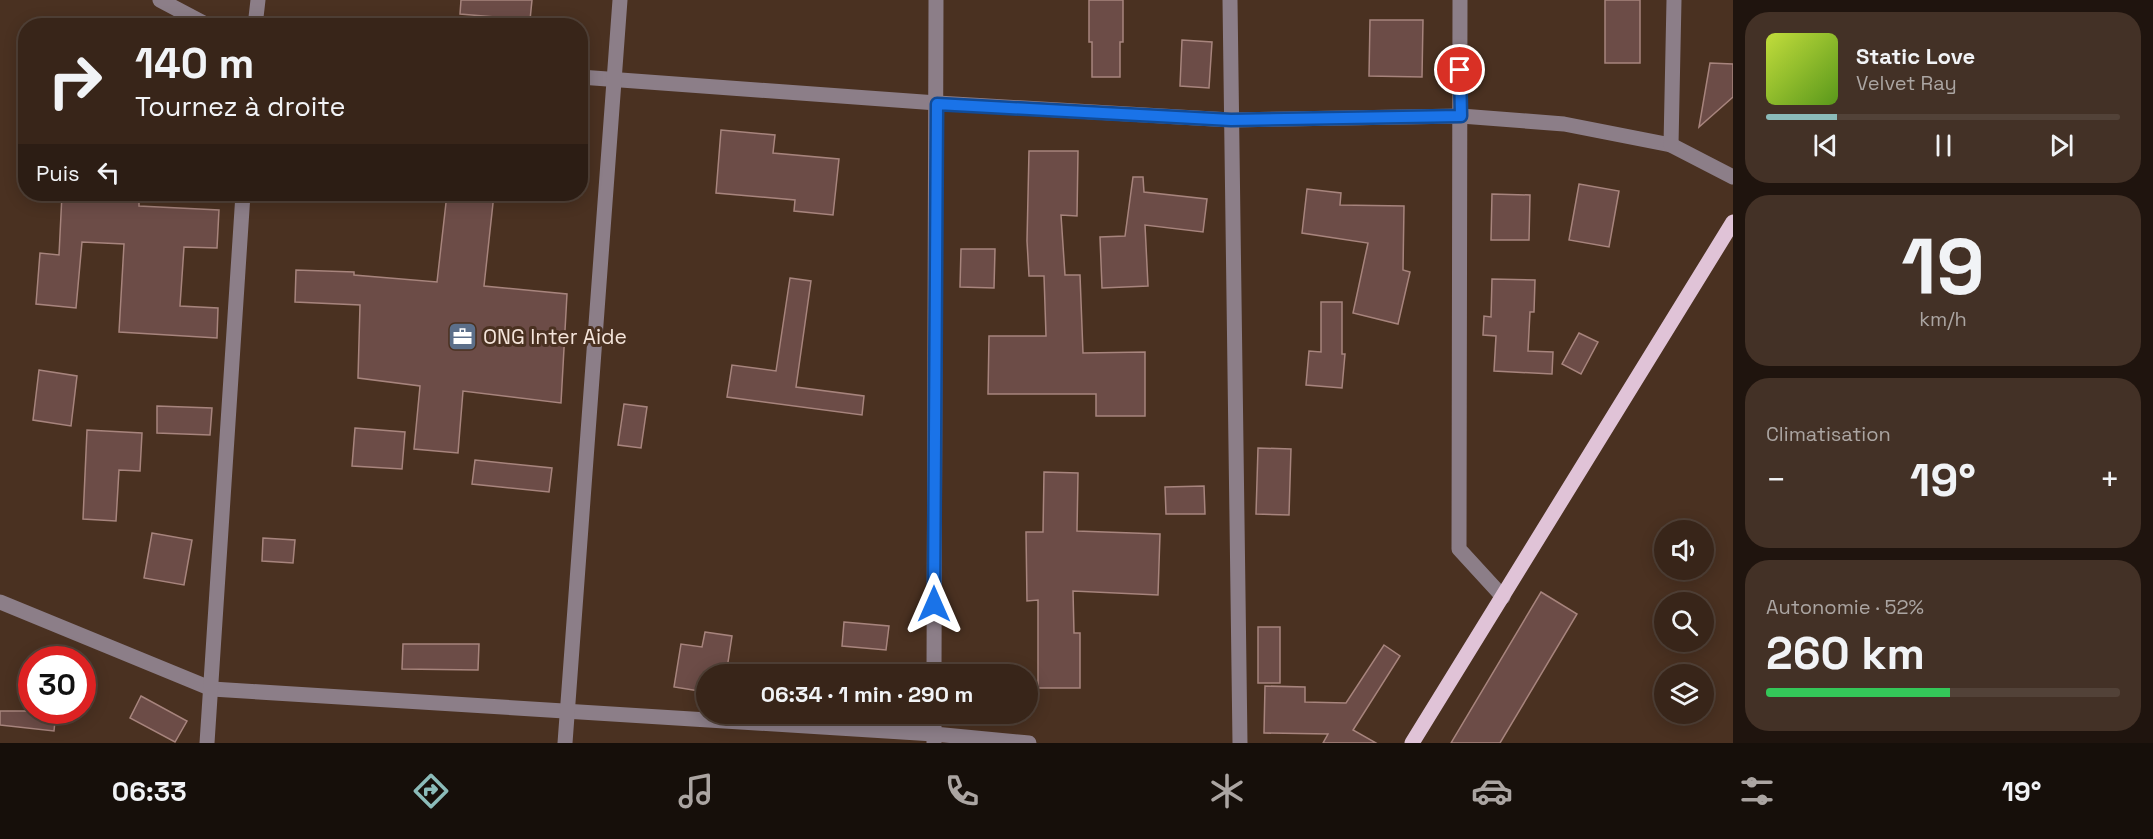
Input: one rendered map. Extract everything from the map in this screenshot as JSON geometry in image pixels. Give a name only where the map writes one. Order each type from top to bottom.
[{"type":"main road","points":[[1412,743],[1733,222]]},
{"type":"street","points":[[160,0],[194,18]]},
{"type":"street","points":[[256,18],[258,0]]},
{"type":"street","points":[[565,743],[620,0]]},
{"type":"street","points":[[934,664],[936,0]]},
{"type":"street","points":[[1230,0],[1240,743]]},
{"type":"street","points":[[1460,0],[1459,549],[1503,597]]},
{"type":"street","points":[[1671,145],[1674,0]]},
{"type":"street","points":[[588,78],[937,104],[1231,120],[1461,116],[1564,124],[1671,145],[1733,177]]},
{"type":"street","points":[[207,743],[243,201]]},
{"type":"street","points":[[0,602],[212,688],[568,711],[933,740],[1029,743]]},
{"type":"street","points":[[933,740],[934,724]]},
{"type":"building","points":[[461,0],[532,0],[530,18],[460,14]]},
{"type":"building","points":[[1089,0],[1123,0],[1120,77],[1092,77]]},
{"type":"building","points":[[1605,0],[1640,0],[1640,63],[1605,63]]},
{"type":"building","points":[[1370,20],[1423,20],[1422,77],[1369,76]]},
{"type":"building","points":[[1182,40],[1212,42],[1209,88],[1180,86]]},
{"type":"building","points":[[1710,63],[1733,64],[1733,97],[1699,127]]},
{"type":"building","points":[[721,130],[775,135],[773,153],[839,159],[833,215],[794,211],[795,200],[716,193]]},
{"type":"building","points":[[1029,151],[1078,151],[1077,216],[1061,215],[1065,275],[1080,275],[1083,353],[1145,352],[1145,416],[1096,416],[1096,394],[988,394],[989,336],[1046,336],[1044,276],[1029,276],[1027,241]]},
{"type":"building","points":[[1133,177],[1143,177],[1144,192],[1207,199],[1203,232],[1145,225],[1148,286],[1102,288],[1100,237],[1125,236]]},
{"type":"building","points":[[1579,184],[1619,191],[1609,247],[1569,240]]},
{"type":"building","points":[[1307,189],[1341,193],[1340,205],[1404,206],[1403,270],[1410,272],[1398,324],[1353,313],[1368,243],[1302,233]]},
{"type":"building","points":[[1492,194],[1530,195],[1529,240],[1491,240]]},
{"type":"building","points":[[62,201],[139,201],[139,206],[219,210],[217,248],[184,247],[180,306],[218,308],[217,338],[119,332],[124,244],[82,242],[76,308],[36,304],[40,253],[59,255]]},
{"type":"building","name":"ONG Inter Aide","points":[[446,201],[493,201],[484,286],[567,294],[561,403],[463,391],[458,453],[414,449],[420,386],[358,378],[360,305],[295,302],[296,270],[354,272],[354,275],[437,282]]},
{"type":"building","points":[[961,249],[995,249],[994,288],[960,287]]},
{"type":"building","points":[[790,278],[811,281],[796,387],[864,396],[862,415],[727,397],[732,365],[776,371]]},
{"type":"building","points":[[1492,279],[1535,280],[1534,312],[1530,312],[1528,351],[1553,352],[1552,374],[1494,371],[1496,336],[1483,335],[1484,316],[1491,317]]},
{"type":"building","points":[[1321,302],[1342,302],[1342,354],[1345,354],[1342,388],[1306,385],[1309,351],[1321,352]]},
{"type":"building","points":[[1579,333],[1598,342],[1581,374],[1562,364]]},
{"type":"building","points":[[39,370],[77,376],[71,426],[33,420]]},
{"type":"building","points":[[624,404],[647,407],[641,448],[618,445]]},
{"type":"building","points":[[157,406],[212,408],[210,435],[157,433]]},
{"type":"building","points":[[355,428],[405,432],[402,469],[352,466]]},
{"type":"building","points":[[87,430],[142,433],[140,471],[119,470],[116,521],[83,519]]},
{"type":"building","points":[[1258,448],[1291,449],[1289,515],[1256,514]]},
{"type":"building","points":[[475,460],[552,468],[549,492],[472,484]]},
{"type":"building","points":[[1044,472],[1078,473],[1077,531],[1160,534],[1158,595],[1073,591],[1074,633],[1080,633],[1080,688],[1038,688],[1038,600],[1027,601],[1026,532],[1043,532]]},
{"type":"building","points":[[1204,486],[1205,514],[1166,514],[1165,487]]},
{"type":"building","points":[[152,533],[192,540],[184,585],[144,578]]},
{"type":"building","points":[[263,538],[295,540],[293,563],[262,561]]},
{"type":"building","points":[[1541,592],[1577,614],[1500,743],[1451,743]]},
{"type":"building","points":[[844,622],[889,626],[886,650],[842,646]]},
{"type":"building","points":[[1258,627],[1280,627],[1280,683],[1258,683]]},
{"type":"building","points":[[705,632],[732,636],[728,664],[696,664],[696,690],[674,687],[681,644],[702,647]]},
{"type":"building","points":[[403,644],[479,644],[478,670],[402,669]]},
{"type":"building","points":[[1384,645],[1400,656],[1353,730],[1376,743],[1323,743],[1328,734],[1264,733],[1265,686],[1305,687],[1305,702],[1346,703]]},
{"type":"building","points":[[141,696],[187,721],[175,742],[130,718]]},
{"type":"building","points":[[0,711],[18,711],[18,724],[55,724],[54,731],[0,725]]},
{"type":"place","name":"ONG Inter Aide","points":[[462,336]]},
{"type":"route","points":[[934,604],[937,104],[1231,120],[1461,116],[1460,70]]}]
